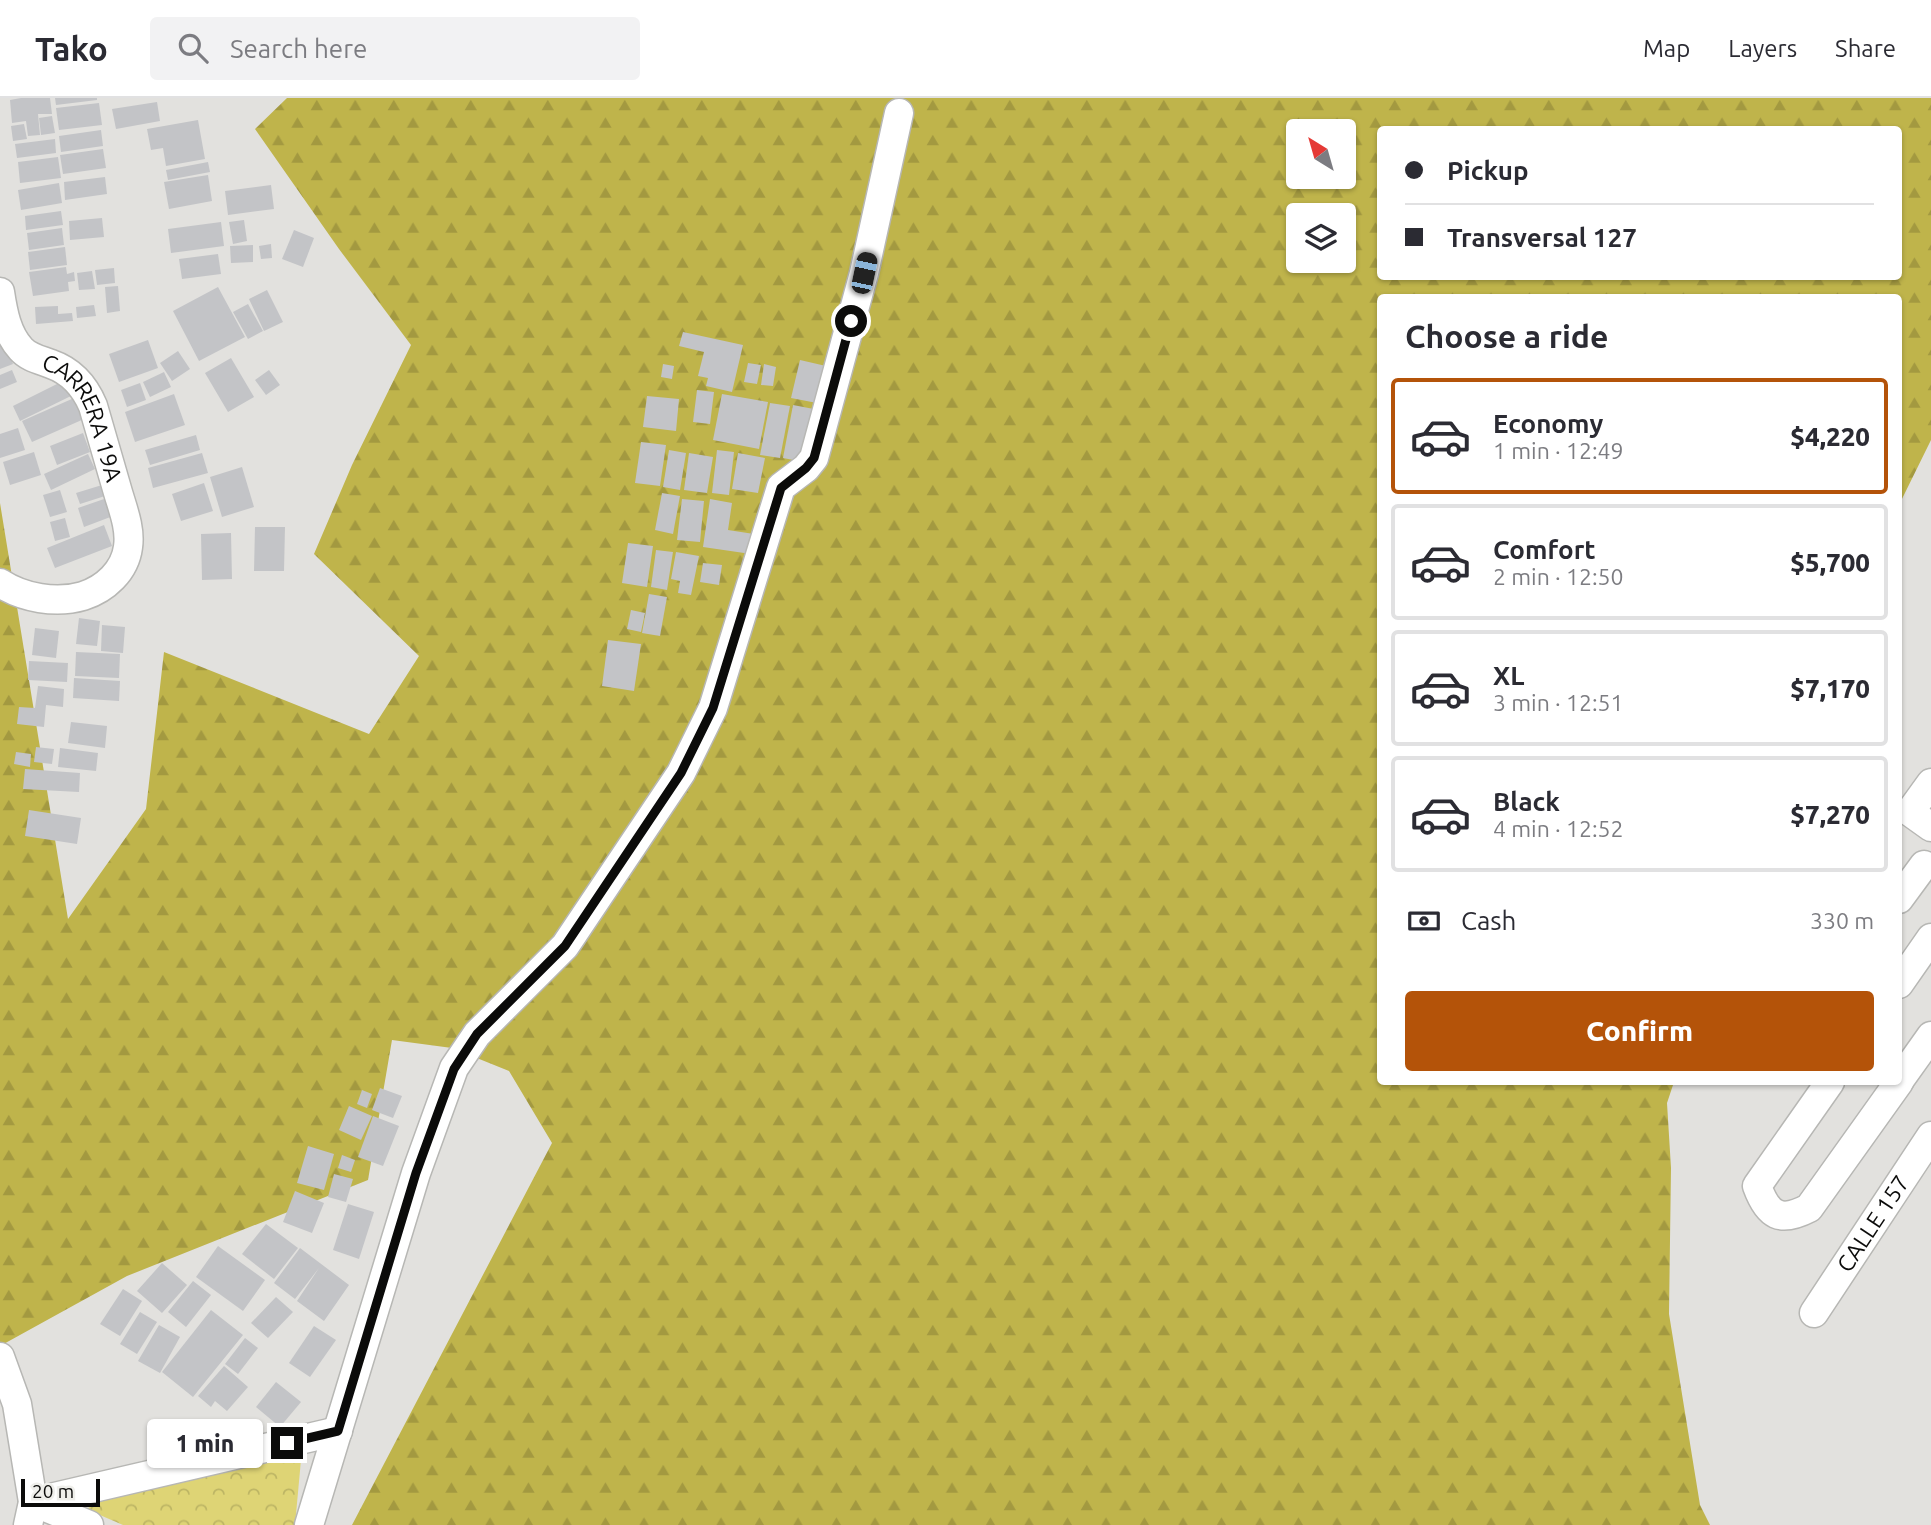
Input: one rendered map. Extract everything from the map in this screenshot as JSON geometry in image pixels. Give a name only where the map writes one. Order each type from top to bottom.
[{"type":"street","points":[[309,1525],[416,1173],[454,1069],[477,1034],[565,946],[681,773],[713,708],[781,488],[814,458],[864,273],[899,113]]},
{"type":"street","name":"CARRERA 19A","points":[[0,292],[4,316],[22,351],[37,360],[54,364],[71,375],[86,390],[127,526],[128,547],[122,566],[110,581],[93,592],[74,599],[60,600],[19,593],[0,583]]},
{"type":"street","points":[[1931,783],[1910,812],[1931,827]]},
{"type":"street","points":[[1902,895],[1924,865]]},
{"type":"street","points":[[1902,980],[1931,938]]},
{"type":"street","points":[[1902,1077],[1931,1035]]},
{"type":"street","points":[[1828,1085],[1758,1186],[1764,1204],[1777,1214],[1792,1217],[1809,1209],[1896,1085]]},
{"type":"street","name":"CALLE 157","points":[[1814,1313],[1931,1136]]},
{"type":"street","points":[[0,1357],[17,1404],[31,1513]]},
{"type":"street","points":[[31,1513],[338,1431]]},
{"type":"street","points":[[31,1513],[89,1525]]},
{"type":"green space","points":[[287,98],[1931,98],[1931,440],[1902,499],[1902,294],[1377,294],[1377,1085],[1673,1085],[1667,1103],[1671,1168],[1669,1314],[1700,1505],[1710,1525],[352,1525],[552,1143],[509,1071],[452,1048],[392,1040],[368,1180],[127,1276],[0,1346],[0,503],[68,919],[146,809],[164,652],[369,734],[419,656],[314,554],[352,465],[411,345],[339,249],[255,129]]},
{"type":"green space","points":[[302,1449],[295,1525],[123,1525],[86,1509],[108,1498]]},
{"type":"building","points":[[50,98],[52,114],[38,114],[40,135],[28,136],[26,121],[12,123],[10,100]]},
{"type":"building","points":[[55,98],[97,98],[97,100],[56,105]]},
{"type":"building","points":[[157,102],[160,121],[116,129],[112,109]]},
{"type":"building","points":[[99,103],[102,125],[59,130],[56,108]]},
{"type":"building","points":[[52,116],[55,133],[41,135],[39,118]]},
{"type":"building","points":[[198,120],[205,159],[166,166],[163,148],[151,150],[147,129]]},
{"type":"building","points":[[24,124],[27,139],[13,141],[11,126]]},
{"type":"building","points":[[101,130],[103,146],[61,152],[59,136]]},
{"type":"building","points":[[55,139],[56,153],[17,158],[15,144]]},
{"type":"building","points":[[103,149],[106,168],[63,174],[60,155]]},
{"type":"building","points":[[58,157],[61,178],[20,183],[18,162]]},
{"type":"building","points":[[208,162],[210,172],[168,180],[166,170]]},
{"type":"building","points":[[208,175],[212,201],[169,209],[164,182]]},
{"type":"building","points":[[105,177],[107,194],[65,200],[64,182]]},
{"type":"building","points":[[59,183],[62,203],[21,210],[18,190]]},
{"type":"building","points":[[271,185],[274,209],[228,215],[225,191]]},
{"type":"building","points":[[61,211],[63,225],[26,230],[25,216]]},
{"type":"building","points":[[102,218],[104,237],[70,240],[69,221]]},
{"type":"building","points":[[244,220],[247,241],[233,244],[229,222]]},
{"type":"building","points":[[221,222],[224,246],[171,253],[168,229]]},
{"type":"building","points":[[62,228],[64,245],[29,250],[27,233]]},
{"type":"building","points":[[294,230],[314,238],[303,267],[282,259]]},
{"type":"building","points":[[271,244],[272,258],[261,259],[259,246]]},
{"type":"building","points":[[253,245],[253,262],[231,263],[230,246]]},
{"type":"building","points":[[65,247],[67,265],[30,270],[28,252]]},
{"type":"building","points":[[218,254],[221,274],[182,279],[179,259]]},
{"type":"building","points":[[66,267],[67,274],[74,272],[75,281],[68,282],[69,291],[33,296],[29,272]]},
{"type":"building","points":[[114,268],[115,283],[97,285],[95,270]]},
{"type":"building","points":[[92,271],[95,289],[79,290],[77,273]]},
{"type":"building","points":[[118,286],[120,311],[107,313],[105,287]]},
{"type":"building","points":[[218,287],[245,337],[199,361],[173,311]]},
{"type":"building","points":[[267,290],[283,322],[264,331],[249,299]]},
{"type":"building","points":[[248,304],[263,331],[248,339],[233,312]]},
{"type":"building","points":[[94,305],[96,316],[77,318],[76,307]]},
{"type":"building","points":[[58,306],[58,314],[72,313],[73,321],[36,324],[35,307]]},
{"type":"building","points":[[0,332],[13,364],[0,369]]},
{"type":"building","points":[[683,332],[743,345],[732,392],[706,386],[708,378],[698,376],[704,352],[679,346]]},
{"type":"building","points":[[148,340],[158,368],[119,382],[109,354]]},
{"type":"building","points":[[178,351],[190,369],[172,381],[160,363]]},
{"type":"building","points":[[231,358],[254,397],[228,412],[205,373]]},
{"type":"building","points":[[800,360],[826,366],[817,403],[791,398]]},
{"type":"building","points":[[748,363],[761,365],[757,384],[744,382]]},
{"type":"building","points":[[663,364],[674,366],[672,379],[661,377]]},
{"type":"building","points":[[764,364],[776,367],[773,386],[761,385]]},
{"type":"building","points":[[12,370],[17,382],[0,389],[0,375]]},
{"type":"building","points":[[269,370],[280,385],[266,395],[255,380]]},
{"type":"building","points":[[164,372],[171,387],[150,397],[143,382]]},
{"type":"building","points":[[65,380],[73,395],[20,421],[13,406]]},
{"type":"building","points":[[140,383],[146,400],[127,407],[121,390]]},
{"type":"building","points":[[697,390],[714,392],[710,424],[693,422]]},
{"type":"building","points":[[174,394],[185,425],[135,442],[125,412]]},
{"type":"building","points":[[722,394],[768,402],[759,449],[713,440]]},
{"type":"building","points":[[647,396],[679,399],[676,431],[643,427]]},
{"type":"building","points":[[74,398],[84,419],[32,442],[22,421]]},
{"type":"building","points":[[770,403],[790,406],[780,458],[760,455]]},
{"type":"building","points":[[793,405],[819,410],[809,463],[783,458]]},
{"type":"building","points":[[18,428],[25,450],[0,458],[0,434]]},
{"type":"building","points":[[83,433],[90,452],[57,465],[50,446]]},
{"type":"building","points":[[196,435],[200,450],[150,465],[145,450]]},
{"type":"building","points":[[641,442],[666,445],[660,486],[635,483]]},
{"type":"building","points":[[669,450],[686,453],[680,490],[663,487]]},
{"type":"building","points":[[717,450],[734,452],[729,495],[712,493]]},
{"type":"building","points":[[34,452],[41,475],[10,485],[3,462]]},
{"type":"building","points":[[202,453],[208,473],[153,488],[148,468]]},
{"type":"building","points":[[689,453],[713,457],[707,493],[684,490]]},
{"type":"building","points":[[738,453],[765,458],[758,493],[732,489]]},
{"type":"building","points":[[88,454],[95,469],[51,490],[44,474]]},
{"type":"building","points":[[242,467],[254,507],[222,517],[210,477]]},
{"type":"building","points":[[204,483],[213,511],[181,521],[172,494]]},
{"type":"building","points":[[102,485],[105,496],[80,504],[76,493]]},
{"type":"building","points":[[60,490],[67,512],[50,517],[43,495]]},
{"type":"building","points":[[662,493],[680,496],[673,534],[655,530]]},
{"type":"building","points":[[107,498],[113,516],[84,527],[78,508]]},
{"type":"building","points":[[682,499],[704,501],[700,542],[677,540]]},
{"type":"building","points":[[710,499],[732,503],[728,530],[754,534],[751,554],[703,547]]},
{"type":"building","points":[[65,518],[70,537],[55,541],[50,522]]},
{"type":"building","points":[[104,525],[112,546],[55,568],[47,548]]},
{"type":"building","points":[[255,527],[285,527],[284,571],[254,571]]},
{"type":"building","points":[[231,533],[232,579],[202,580],[201,534]]},
{"type":"building","points":[[628,543],[653,546],[647,587],[622,583]]},
{"type":"building","points":[[656,550],[673,552],[667,590],[651,587]]},
{"type":"building","points":[[676,552],[699,556],[691,595],[678,593],[680,581],[671,579]]},
{"type":"building","points":[[703,563],[722,565],[719,585],[700,582]]},
{"type":"building","points":[[649,594],[667,597],[660,636],[642,633]]},
{"type":"building","points":[[631,610],[645,613],[641,632],[627,629]]},
{"type":"building","points":[[79,618],[100,621],[97,646],[76,644]]},
{"type":"building","points":[[102,625],[125,627],[123,653],[101,651]]},
{"type":"building","points":[[35,628],[59,631],[56,658],[32,655]]},
{"type":"building","points":[[608,640],[641,644],[634,691],[602,686]]},
{"type":"building","points":[[76,652],[120,654],[119,678],[75,676]]},
{"type":"building","points":[[29,661],[68,663],[67,682],[28,680]]},
{"type":"building","points":[[74,678],[120,681],[119,701],[73,698]]},
{"type":"building","points":[[38,686],[64,689],[63,707],[46,705],[44,727],[17,724],[19,707],[35,708]]},
{"type":"building","points":[[71,722],[107,726],[105,748],[68,743]]},
{"type":"building","points":[[36,747],[54,749],[52,764],[34,762]]},
{"type":"building","points":[[60,748],[98,753],[96,771],[58,767]]},
{"type":"building","points":[[16,752],[31,754],[30,767],[14,764]]},
{"type":"building","points":[[25,769],[80,773],[79,792],[23,789]]},
{"type":"building","points":[[29,810],[81,818],[77,844],[25,836]]},
{"type":"building","points":[[380,1088],[402,1096],[393,1118],[372,1110]]},
{"type":"building","points":[[362,1090],[372,1094],[367,1108],[357,1104]]},
{"type":"building","points":[[349,1106],[372,1116],[361,1140],[339,1130]]},
{"type":"building","points":[[373,1116],[399,1126],[383,1166],[358,1157]]},
{"type":"building","points":[[308,1146],[334,1154],[324,1190],[297,1183]]},
{"type":"building","points":[[342,1155],[355,1160],[351,1172],[338,1168]]},
{"type":"building","points":[[334,1174],[353,1179],[346,1202],[328,1197]]},
{"type":"building","points":[[295,1191],[324,1203],[312,1233],[283,1222]]},
{"type":"building","points":[[348,1204],[374,1212],[359,1259],[333,1250]]},
{"type":"building","points":[[266,1224],[298,1248],[274,1279],[242,1254]]},
{"type":"building","points":[[218,1246],[265,1280],[243,1311],[196,1277]]},
{"type":"building","points":[[300,1248],[349,1285],[324,1321],[297,1301],[319,1268],[295,1299],[274,1283]]},
{"type":"building","points":[[162,1263],[187,1285],[162,1313],[137,1291]]},
{"type":"building","points":[[193,1281],[211,1295],[186,1327],[168,1312]]},
{"type":"building","points":[[123,1289],[142,1301],[120,1336],[100,1324]]},
{"type":"building","points":[[276,1297],[293,1312],[268,1338],[251,1323]]},
{"type":"building","points":[[211,1310],[243,1335],[193,1397],[162,1372]]},
{"type":"building","points":[[140,1312],[157,1322],[137,1354],[120,1344]]},
{"type":"building","points":[[159,1325],[180,1337],[160,1373],[138,1361]]},
{"type":"building","points":[[314,1326],[336,1340],[310,1377],[289,1363]]},
{"type":"building","points":[[245,1338],[258,1348],[238,1374],[225,1364]]},
{"type":"building","points":[[224,1366],[248,1387],[227,1411],[215,1401],[211,1407],[198,1396]]},
{"type":"building","points":[[276,1382],[301,1402],[280,1427],[256,1407]]},
{"type":"route","points":[[287,1443],[338,1431],[416,1173],[454,1069],[477,1034],[565,946],[681,773],[713,708],[781,488],[814,458],[851,321]]}]
